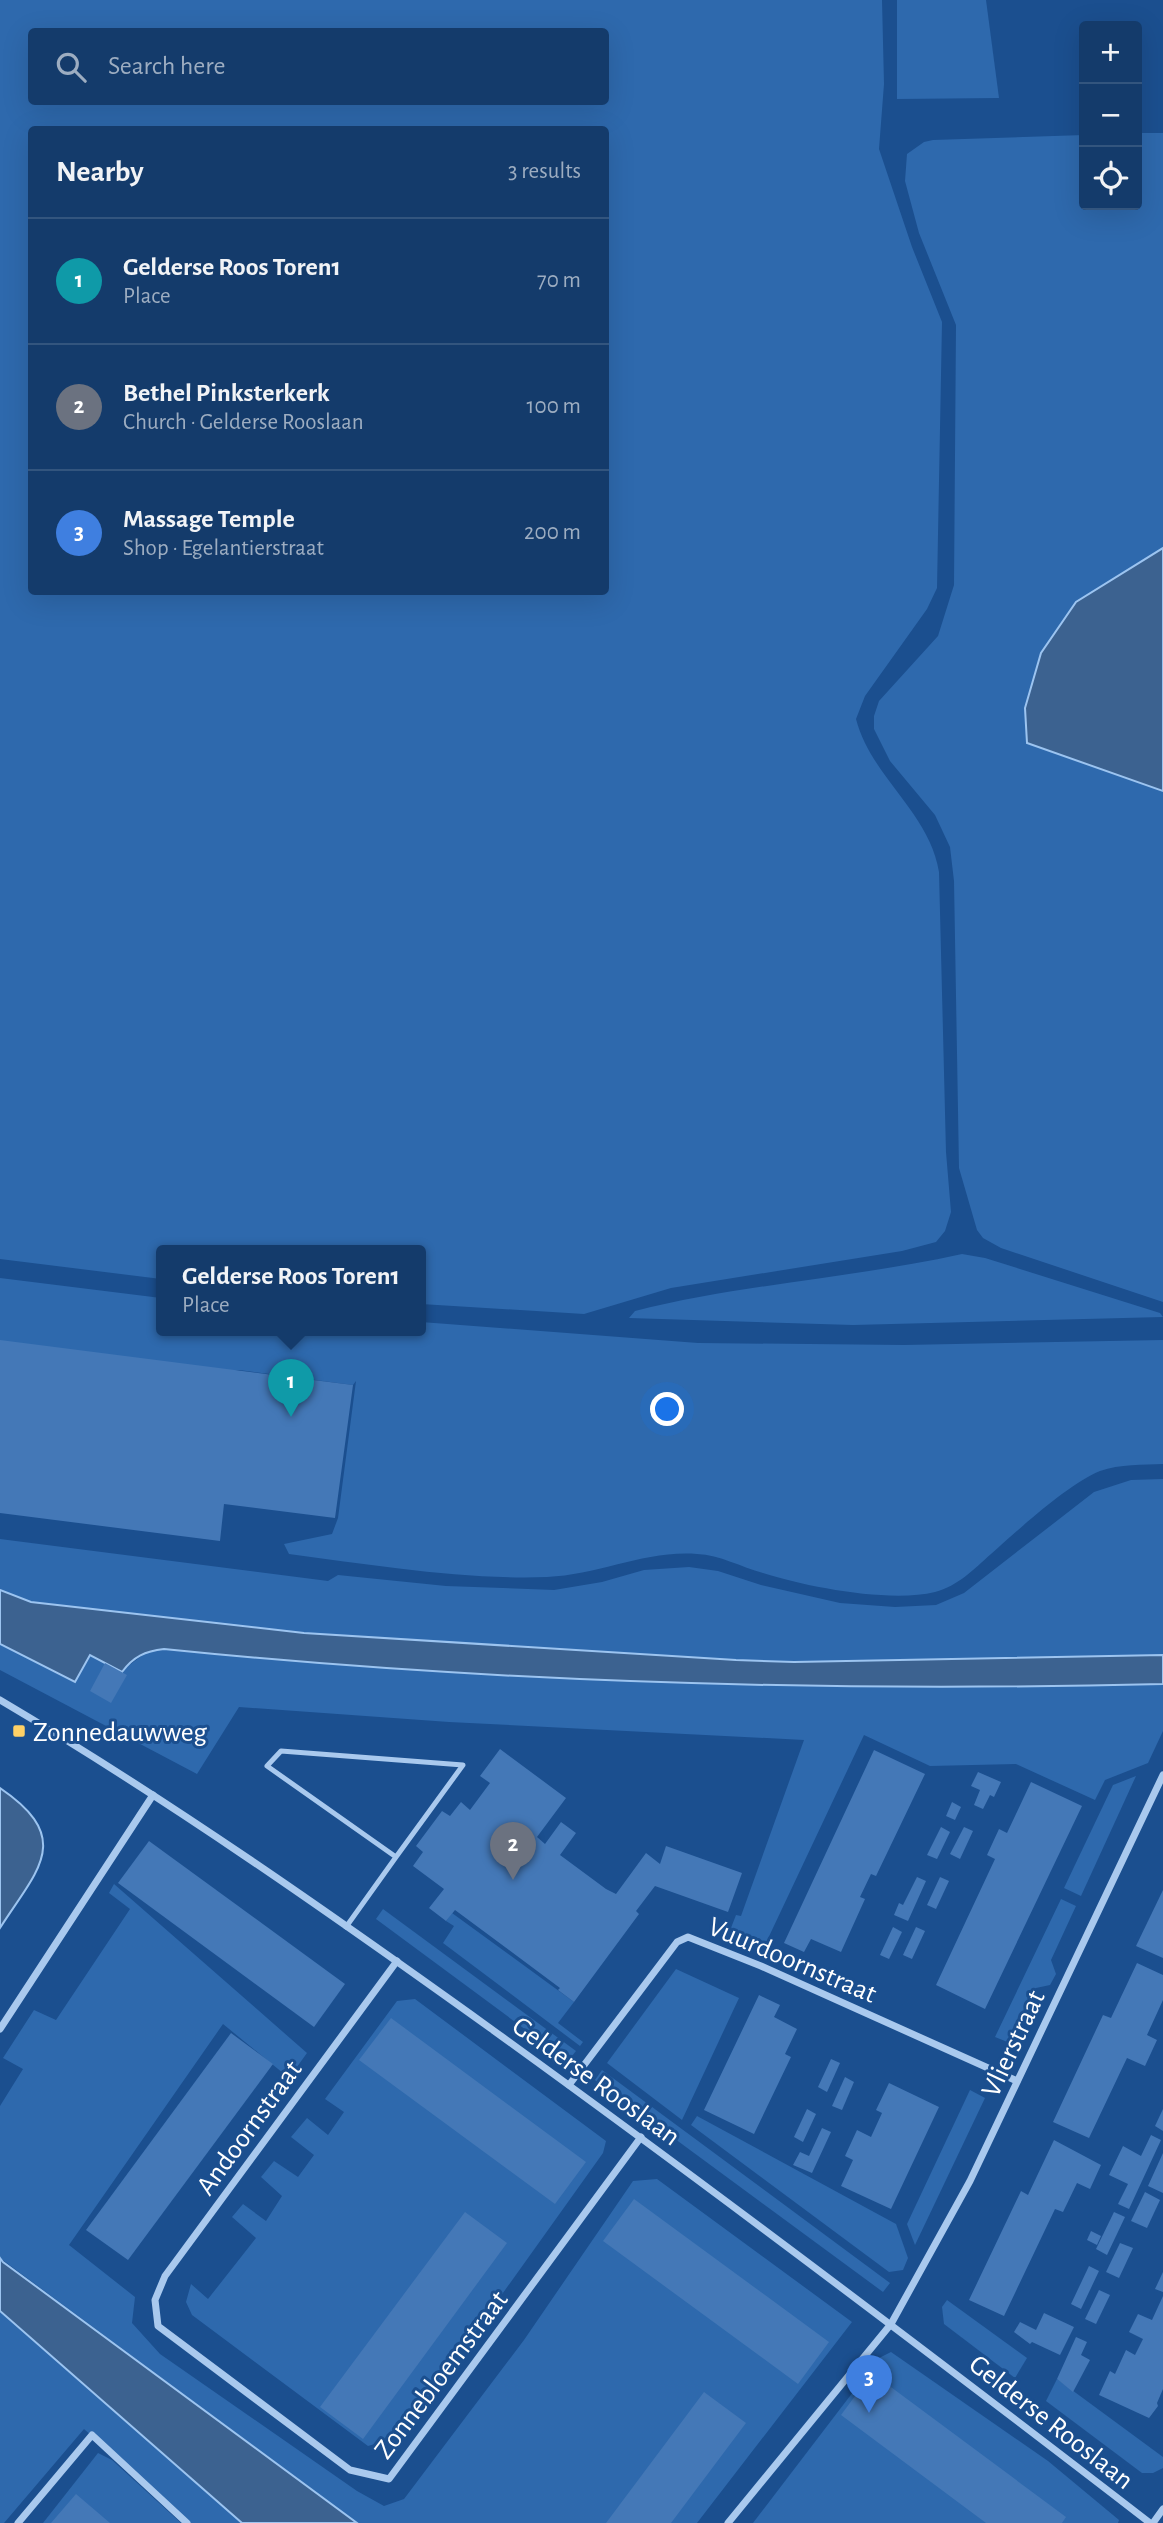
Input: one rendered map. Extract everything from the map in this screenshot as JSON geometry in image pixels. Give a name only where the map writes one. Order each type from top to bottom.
[{"type":"street","name":"Gelderse Rooslaan","points":[[0,1700],[153,1795],[397,1961],[641,2137],[1152,2523]]},
{"type":"street","name":"Vlierstraat","points":[[728,2523],[891,2324],[970,2181],[1163,1775]]},
{"type":"street","points":[[0,2029],[153,1795]]},
{"type":"street","name":"Vuurdoornstraat","points":[[569,2085],[677,1942],[688,1937],[697,1938],[761,1966],[1017,2081]]},
{"type":"street","name":"Andoornstraat","points":[[158,2326],[155,2300],[165,2276],[397,1961]]},
{"type":"street","name":"Zonnebloemstraat","points":[[158,2326],[350,2470],[389,2479],[641,2137]]},
{"type":"street","points":[[18,2523],[92,2435],[187,2523]]},
{"type":"street","points":[[1152,2523],[1163,2509]]},
{"type":"lane","points":[[346,1927],[463,1765],[281,1751],[267,1766],[396,1857]]},
{"type":"shaded area","points":[[0,0],[882,0],[884,84],[879,149],[912,247],[942,322],[937,588],[927,609],[865,696],[856,719],[874,759],[924,831],[939,872],[946,1152],[951,1212],[945,1231],[936,1242],[902,1251],[671,1288],[584,1314],[426,1304],[426,1245],[156,1245],[156,1278],[0,1259]]},
{"type":"shaded area","points":[[897,0],[986,0],[999,98],[897,99]]},
{"type":"shaded area","points":[[1142,133],[1163,133],[1163,548],[1076,602],[1028,743],[1163,791],[1163,1302],[1001,1248],[983,1238],[977,1230],[959,1168],[954,881],[950,847],[935,815],[890,761],[874,729],[874,716],[879,701],[938,636],[954,585],[956,325],[919,233],[905,181],[907,154],[924,142],[1079,135],[1079,210],[1142,210]]},
{"type":"shaded area","points":[[1163,548],[1163,791],[1027,743],[1025,708],[1041,653],[1076,602]]},
{"type":"shaded area","points":[[962,1254],[985,1258],[1160,1313],[1163,1317],[853,1325],[629,1318],[635,1311],[716,1294]]},
{"type":"shaded area","points":[[0,1278],[156,1297],[156,1336],[426,1336],[426,1322],[698,1343],[904,1345],[1163,1340],[1163,1464],[1115,1467],[1087,1477],[1044,1508],[958,1581],[935,1592],[916,1595],[872,1595],[825,1588],[697,1554],[640,1559],[566,1575],[515,1577],[418,1571],[289,1554],[284,1544],[332,1534],[338,1518],[356,1381],[353,1385],[239,1370],[0,1403]]},
{"type":"shaded area","points":[[1163,1479],[1163,1655],[794,1662],[736,1660],[304,1633],[31,1602],[0,1590],[0,1539],[328,1581],[338,1575],[446,1586],[554,1590],[602,1582],[644,1570],[689,1567],[718,1571],[761,1585],[840,1603],[895,1607],[936,1605],[964,1593],[1094,1492],[1131,1480]]},
{"type":"shaded area","points":[[0,1590],[31,1602],[304,1633],[736,1660],[794,1662],[1163,1655],[1163,1684],[913,1687],[663,1682],[413,1670],[164,1649],[140,1656],[122,1672],[90,1655],[75,1682],[0,1644]]},
{"type":"shaded area","points":[[0,1644],[75,1682],[90,1654],[123,1670],[149,1650],[164,1649],[413,1670],[663,1682],[913,1687],[1163,1684],[1163,1731],[1148,1763],[1105,1780],[1095,1800],[1016,1764],[930,1766],[864,1735],[764,1947],[729,1933],[736,1915],[741,1916],[804,1740],[449,1722],[239,1707],[197,1774],[0,1670]]},
{"type":"shaded area","points":[[1136,1776],[1081,1896],[1064,1888],[1113,1785]]},
{"type":"shaded area","points":[[0,1788],[23,1806],[37,1823],[43,1839],[42,1855],[36,1872],[0,1928]]},
{"type":"shaded area","points":[[114,1884],[307,2053],[289,2078],[223,2024],[69,2245],[135,2297],[132,2323],[160,2354],[357,2491],[384,2506],[404,2499],[524,2340],[633,2181],[657,2179],[852,2322],[697,2523],[357,2523],[0,2258],[0,2106],[23,2069],[3,2058],[34,2010],[56,2020],[130,1909],[109,1893]]},
{"type":"shaded area","points":[[1061,1899],[1076,1906],[1051,1960],[1056,1974],[1050,1985],[1036,1988],[1010,2043],[995,2037]]},
{"type":"shaded area","points":[[383,1909],[576,2051],[568,2061],[376,1919]]},
{"type":"shaded area","points":[[452,1913],[574,2002],[558,2023],[583,2042],[580,2046],[443,1943],[454,1926],[446,1921]]},
{"type":"shaded area","points":[[676,1969],[739,1998],[682,2120],[607,2063]]},
{"type":"shaded area","points":[[415,1999],[606,2141],[603,2153],[410,2423],[392,2439],[368,2446],[192,2315],[186,2302],[191,2284],[208,2299],[256,2238],[232,2217],[243,2204],[266,2221],[282,2196],[261,2177],[274,2161],[298,2177],[314,2155],[291,2137],[307,2118],[328,2135],[344,2112],[325,2099],[397,2001]]},
{"type":"shaded area","points":[[602,2070],[890,2283],[883,2292],[595,2080]]},
{"type":"shaded area","points":[[970,2090],[985,2098],[915,2245],[907,2224]]},
{"type":"shaded area","points":[[697,2116],[896,2224],[908,2258],[903,2270],[889,2272],[691,2125]]},
{"type":"shaded area","points":[[0,2258],[357,2523],[242,2523],[0,2311]]},
{"type":"shaded area","points":[[947,2300],[1027,2358],[1015,2378],[944,2324],[942,2307]]},
{"type":"shaded area","points":[[0,2311],[242,2523],[190,2523],[84,2429],[4,2523],[0,2523]]},
{"type":"shaded area","points":[[891,2352],[1048,2461],[1119,2520],[1118,2523],[753,2523],[879,2358]]},
{"type":"shaded area","points":[[1057,2379],[1163,2457],[1163,2468],[1153,2473],[1142,2473],[1046,2401]]},
{"type":"shaded area","points":[[98,2453],[112,2460],[181,2523],[43,2523]]},
{"type":"building","points":[[0,1340],[353,1385],[335,1518],[224,1504],[220,1541],[0,1513]]},
{"type":"building","points":[[105,1663],[127,1675],[111,1703],[90,1691]]},
{"type":"building","points":[[500,1749],[566,1798],[537,1837],[545,1844],[561,1822],[576,1833],[560,1855],[606,1889],[616,1894],[646,1853],[660,1864],[666,1846],[742,1873],[728,1912],[655,1886],[636,1911],[639,1914],[574,2002],[558,1990],[560,1988],[455,1910],[446,1921],[429,1908],[444,1889],[413,1866],[423,1852],[416,1846],[442,1811],[450,1816],[461,1802],[470,1810],[490,1783],[480,1776]]},
{"type":"building","points":[[874,1750],[925,1774],[876,1876],[871,1874],[860,1897],[865,1899],[841,1952],[811,1939],[804,1952],[784,1943]]},
{"type":"building","points":[[978,1772],[1001,1782],[994,1797],[990,1795],[983,1809],[974,1805],[980,1790],[971,1786]]},
{"type":"building","points":[[1031,1782],[1082,1806],[985,2009],[936,1985],[995,1859],[987,1855],[999,1829],[1007,1833]]},
{"type":"building","points":[[952,1802],[961,1807],[955,1820],[946,1816]]},
{"type":"building","points":[[941,1827],[950,1832],[937,1859],[927,1855]]},
{"type":"building","points":[[964,1827],[973,1831],[960,1859],[950,1854]]},
{"type":"building","points":[[149,1841],[345,1984],[314,2027],[118,1883]]},
{"type":"building","points":[[917,1877],[926,1881],[908,1921],[894,1915],[899,1903],[903,1905]]},
{"type":"building","points":[[940,1877],[949,1881],[936,1909],[927,1905]]},
{"type":"building","points":[[1163,1890],[1163,1958],[1136,1946]]},
{"type":"building","points":[[893,1927],[902,1932],[889,1959],[880,1955]]},
{"type":"building","points":[[916,1927],[925,1931],[912,1959],[903,1955]]},
{"type":"building","points":[[1137,1963],[1163,1975],[1163,2000],[1147,2035],[1157,2040],[1145,2066],[1127,2058],[1089,2138],[1053,2122],[1103,2015],[1111,2018]]},
{"type":"building","points":[[759,1995],[780,2005],[774,2017],[797,2029],[785,2054],[791,2057],[754,2134],[704,2110]]},
{"type":"building","points":[[391,2018],[586,2162],[555,2204],[359,2060]]},
{"type":"building","points":[[231,2033],[273,2064],[128,2260],[86,2230]]},
{"type":"building","points":[[831,2059],[840,2063],[827,2092],[818,2087]]},
{"type":"building","points":[[845,2077],[854,2082],[842,2110],[832,2106]]},
{"type":"building","points":[[889,2083],[939,2107],[891,2209],[841,2186],[853,2160],[845,2156],[857,2130],[871,2137],[882,2113],[876,2110]]},
{"type":"building","points":[[807,2109],[816,2114],[803,2142],[794,2137]]},
{"type":"building","points":[[1163,2109],[1163,2131],[1155,2126]]},
{"type":"building","points":[[822,2128],[831,2132],[812,2173],[793,2165],[800,2152],[809,2156]]},
{"type":"building","points":[[1151,2135],[1161,2140],[1129,2209],[1118,2204],[1128,2184],[1109,2175],[1123,2146],[1141,2156]]},
{"type":"building","points":[[1054,2140],[1101,2165],[1090,2189],[1077,2183],[1063,2212],[1055,2209],[1004,2316],[969,2300],[1021,2191],[1028,2195]]},
{"type":"building","points":[[1163,2153],[1163,2193],[1148,2186]]},
{"type":"building","points":[[1145,2192],[1160,2200],[1147,2228],[1131,2221]]},
{"type":"building","points":[[634,2199],[829,2342],[798,2384],[603,2241]]},
{"type":"building","points":[[465,2212],[507,2243],[363,2439],[320,2407]]},
{"type":"building","points":[[1114,2212],[1125,2217],[1107,2255],[1096,2249]]},
{"type":"building","points":[[1091,2231],[1101,2236],[1097,2245],[1087,2240]]},
{"type":"building","points":[[1120,2243],[1133,2248],[1119,2278],[1106,2272]]},
{"type":"building","points":[[1089,2266],[1099,2271],[1081,2309],[1071,2304]]},
{"type":"building","points":[[1163,2272],[1163,2292],[1155,2289]]},
{"type":"building","points":[[1099,2290],[1110,2295],[1096,2324],[1085,2319]]},
{"type":"building","points":[[1163,2296],[1163,2389],[1158,2406],[1149,2418],[1099,2395],[1110,2371],[1115,2374],[1126,2350],[1135,2355],[1143,2339],[1129,2332],[1138,2314],[1152,2320]]},
{"type":"building","points":[[1044,2313],[1074,2327],[1060,2355],[1032,2342],[1030,2344],[1014,2332],[1020,2322],[1036,2330]]},
{"type":"building","points":[[1076,2337],[1087,2342],[1081,2355],[1090,2360],[1073,2392],[1057,2379]]},
{"type":"building","points":[[872,2373],[1066,2517],[1062,2523],[986,2523],[841,2415]]},
{"type":"building","points":[[704,2392],[746,2423],[671,2523],[606,2523]]},
{"type":"building","points":[[76,2494],[110,2523],[51,2523]]},
{"type":"place","name":"Gelderse Roos Toren1","points":[[291,1417]]},
{"type":"place","name":"Zonnedauwweg","points":[[19,1731]]},
{"type":"place","name":"Bethel Pinksterkerk","points":[[513,1880]]},
{"type":"place","name":"Massage Temple","points":[[869,2413]]}]
